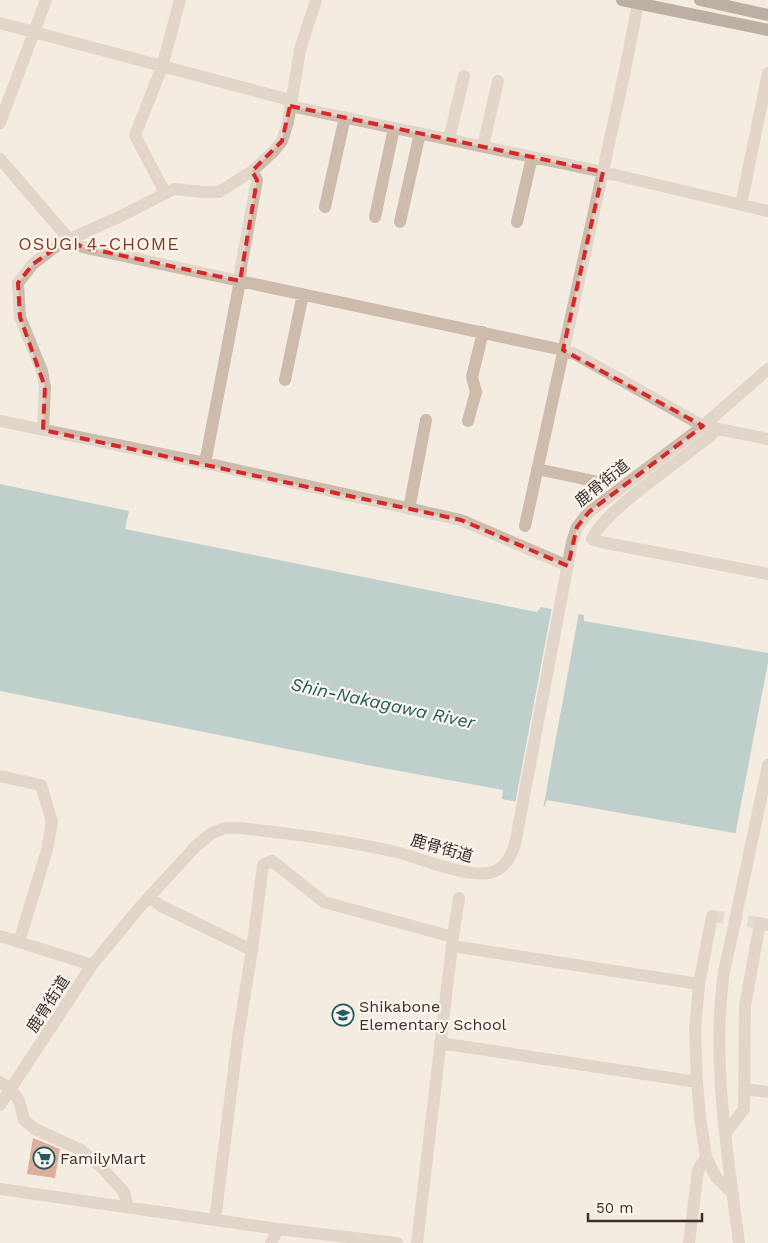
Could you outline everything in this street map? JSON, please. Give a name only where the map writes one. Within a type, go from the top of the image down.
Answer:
[{"type":"main road","points":[[622,0],[768,30]]},
{"type":"main road","points":[[701,0],[768,15]]},
{"type":"street","points":[[0,123],[46,0]]},
{"type":"street","points":[[165,193],[135,135],[162,67],[180,0]]},
{"type":"street","points":[[43,430],[45,387],[42,371],[20,317],[18,283],[33,264],[59,244],[121,216],[174,188],[219,192],[252,171],[274,151],[282,141],[288,122],[300,50],[316,0]]},
{"type":"street","points":[[524,526],[603,172],[638,4]]},
{"type":"street","points":[[0,23],[345,117],[603,172],[768,211]]},
{"type":"street","points":[[741,205],[768,73]]},
{"type":"street","points":[[449,139],[464,76]]},
{"type":"street","points":[[483,146],[498,81]]},
{"type":"street","points":[[326,207],[345,117]]},
{"type":"street","points":[[375,217],[394,128]]},
{"type":"street","points":[[400,222],[420,133]]},
{"type":"street","points":[[517,222],[532,157]]},
{"type":"street","points":[[0,159],[69,239],[82,247],[563,350],[575,354],[708,427],[768,439]]},
{"type":"street","points":[[204,463],[240,281],[240,267],[257,180],[252,171]]},
{"type":"street","points":[[285,380],[303,294]]},
{"type":"street","points":[[468,421],[476,392],[472,377],[483,332]]},
{"type":"street","name":"鹿骨街道","points":[[0,1106],[6,1086],[92,966],[149,897],[196,846],[212,833],[226,828],[241,828],[372,847],[415,856],[476,874],[491,873],[499,869],[511,855],[515,844],[572,542],[577,527],[589,512],[708,427],[768,369]]},
{"type":"street","points":[[409,509],[426,420]]},
{"type":"street","points":[[0,421],[204,463],[461,520],[568,566]]},
{"type":"street","points":[[708,427],[711,436],[652,480],[606,519],[596,530],[592,539],[768,574]]},
{"type":"street","points":[[537,469],[594,481]]},
{"type":"street","points":[[739,1243],[720,1069],[720,1025],[723,979],[768,765]]},
{"type":"street","points":[[0,776],[41,785],[52,822],[47,850],[19,942]]},
{"type":"street","points":[[215,1220],[238,1037],[263,865],[272,861],[324,902],[453,942],[699,984]]},
{"type":"street","points":[[149,897],[161,906],[252,950]]},
{"type":"street","points":[[417,1243],[459,898]]},
{"type":"street","points":[[712,916],[699,984],[695,1030],[697,1082],[706,1157],[716,1177],[733,1194]]},
{"type":"street","points":[[726,1134],[744,1109],[746,1006],[760,923],[768,925]]},
{"type":"street","points":[[0,936],[92,966]]},
{"type":"street","points":[[440,1043],[697,1082]]},
{"type":"street","points":[[6,1086],[19,1098],[24,1120],[35,1129],[81,1150],[101,1167],[124,1192],[128,1206]]},
{"type":"street","points":[[745,1089],[768,1092]]},
{"type":"street","points":[[689,1243],[698,1170],[706,1157]]},
{"type":"street","points":[[0,1189],[278,1229],[396,1243]]},
{"type":"street","points":[[271,1243],[278,1229]]},
{"type":"highlighted area","points":[[290,106],[603,172],[563,350],[703,426],[589,512],[577,527],[568,566],[461,520],[43,430],[45,387],[20,317],[18,283],[33,264],[69,239],[82,247],[240,281],[257,180],[252,171],[282,141]]},
{"type":"water","name":"Shin-Nakagawa River","points":[[0,484],[129,511],[125,529],[537,612],[541,607],[584,615],[584,621],[768,653],[768,839],[547,800],[544,807],[502,799],[503,790],[372,766],[0,691]]},
{"type":"pier","points":[[552,607],[579,612],[543,809],[515,804]]},
{"type":"pier","points":[[768,662],[768,842],[735,836]]},
{"type":"building","points":[[33,1138],[60,1149],[55,1178],[27,1174]]},
{"type":"tunnel","points":[[712,916],[760,923]]},
{"type":"place","name":"Shikabone Elementary School","points":[[343,1015]]},
{"type":"place","name":"FamilyMart","points":[[44,1158]]},
{"type":"district","name":"OSUGI 4-CHOME","points":[[99,243]]}]
